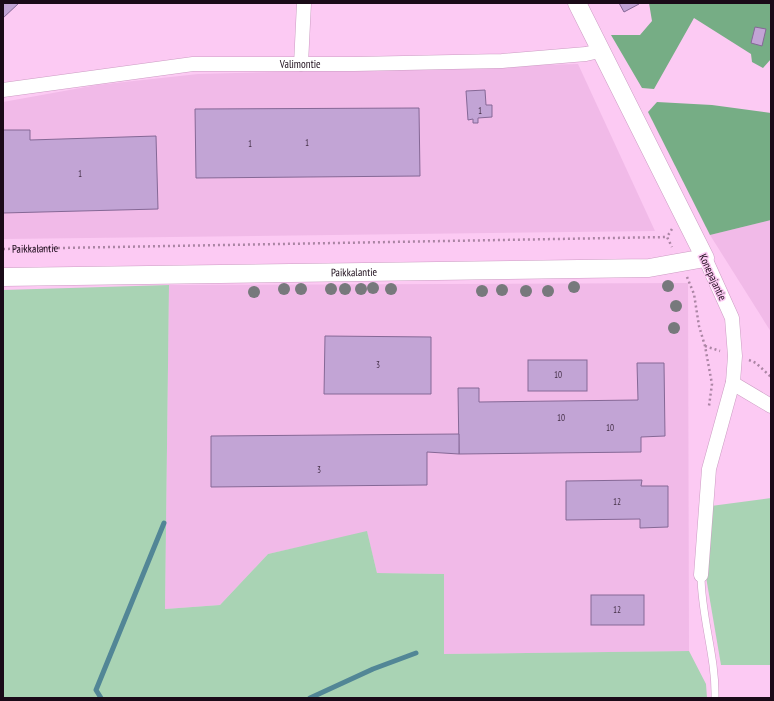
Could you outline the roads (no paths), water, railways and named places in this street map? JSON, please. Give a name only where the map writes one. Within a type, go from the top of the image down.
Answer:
[{"type":"street","points":[[301,64],[304,3]]},
{"type":"street","name":"Konepajantie","points":[[577,3],[705,258],[732,318],[735,356],[733,382],[709,469],[701,575]]},
{"type":"street","name":"Valimontie","points":[[3,90],[193,64],[502,61],[600,51]]},
{"type":"street","name":"Paikkalantie","points":[[3,277],[649,268],[705,258]]},
{"type":"street","points":[[733,382],[771,406]]},
{"type":"lane","points":[[701,575],[703,609],[715,672],[715,698]]},
{"type":"waterway","points":[[101,698],[96,690],[164,523]]},
{"type":"waterway","points":[[310,698],[373,669],[416,653]]}]
